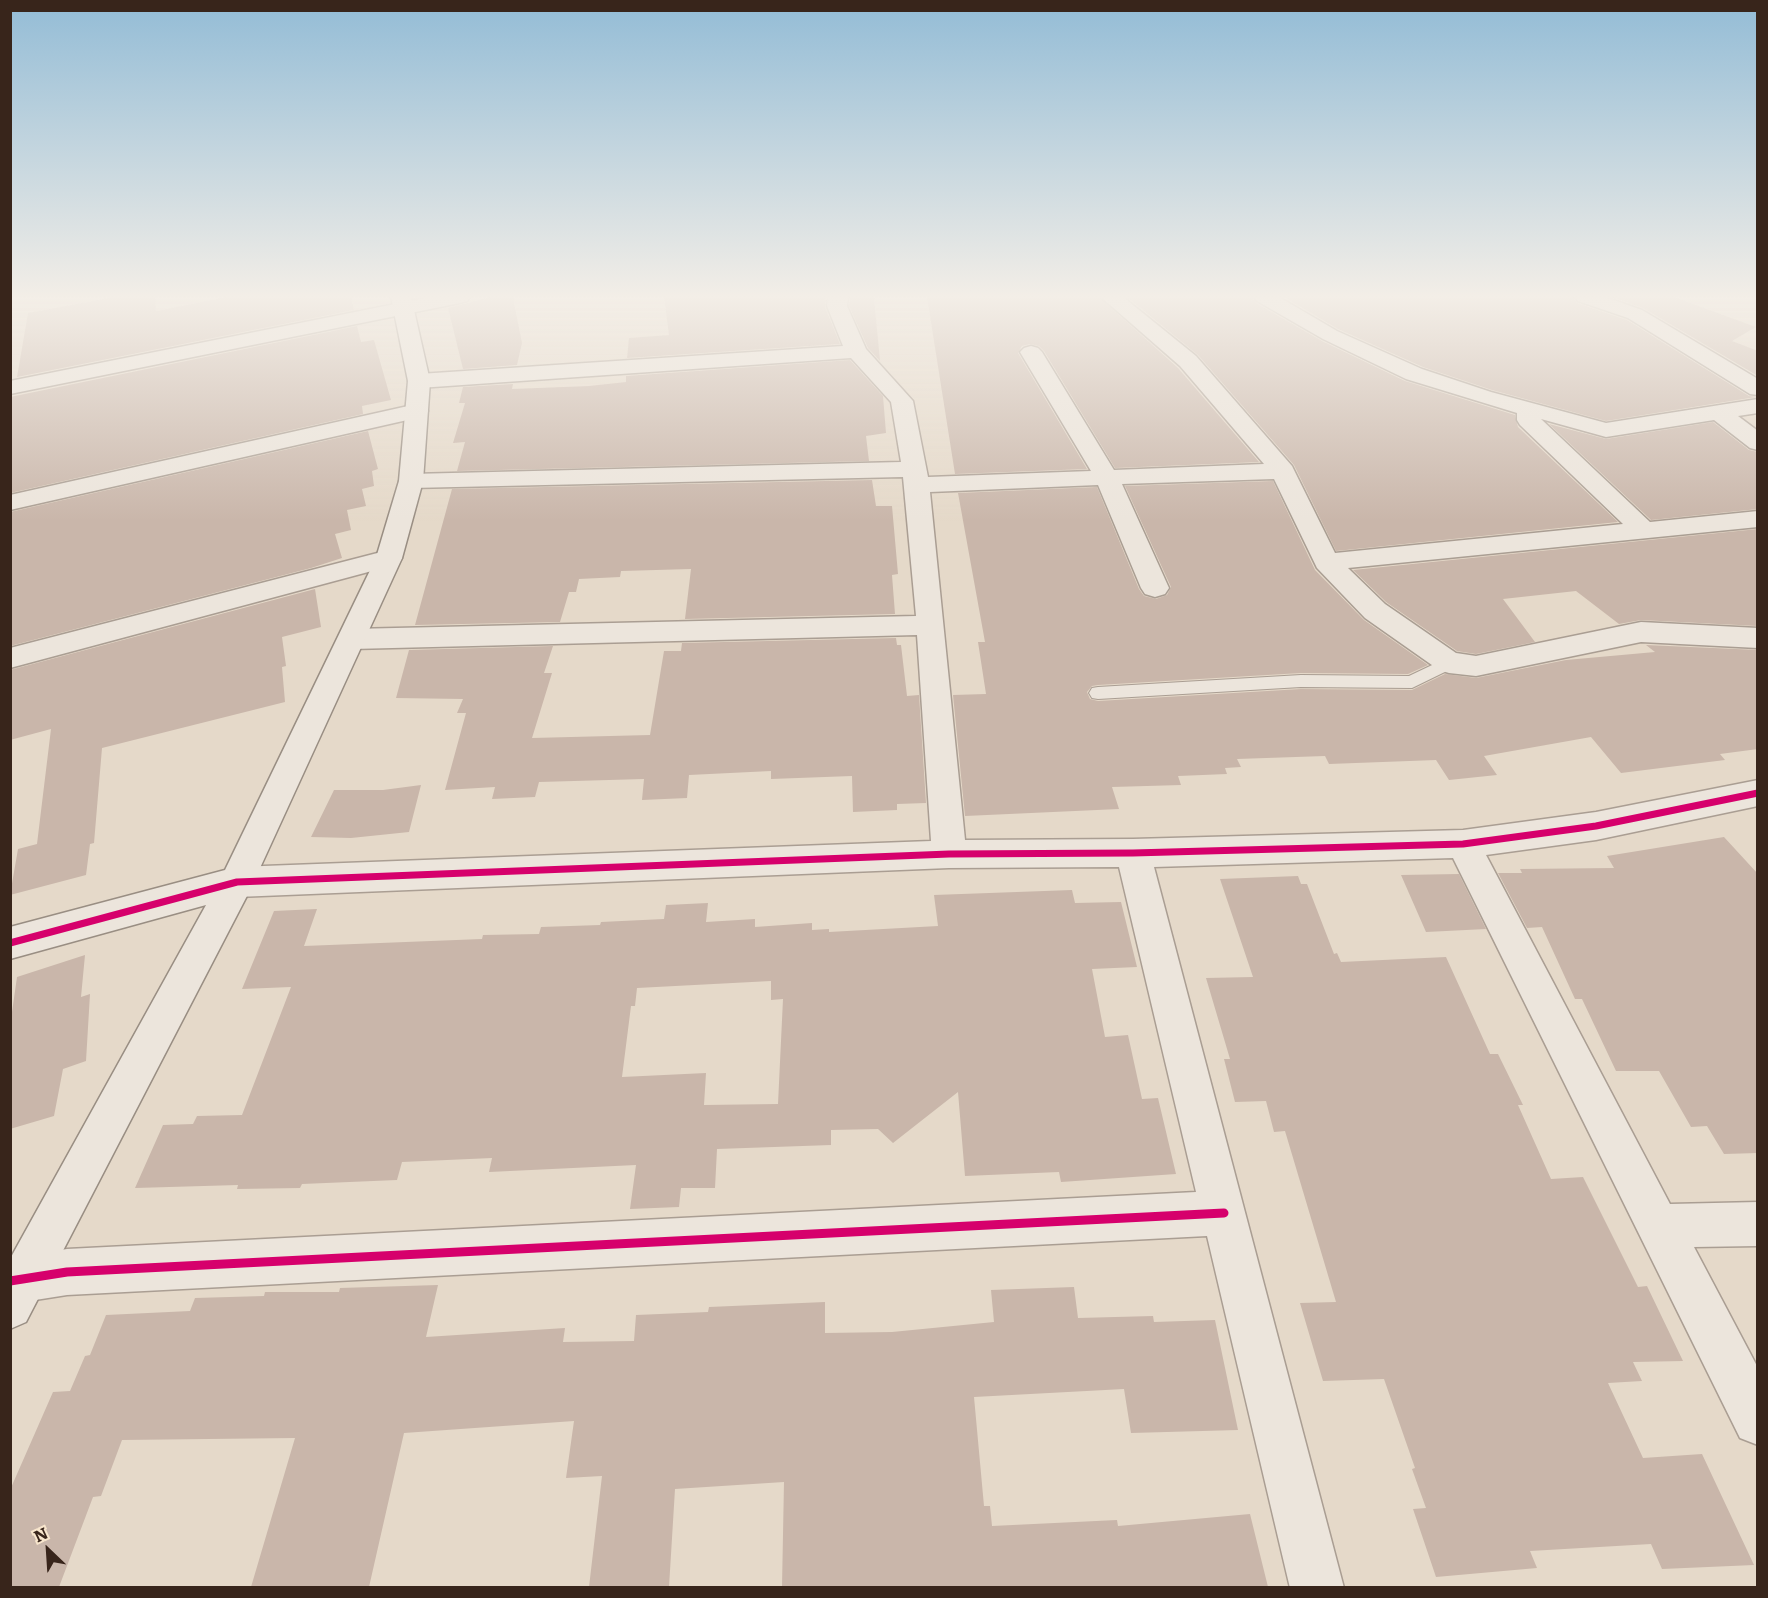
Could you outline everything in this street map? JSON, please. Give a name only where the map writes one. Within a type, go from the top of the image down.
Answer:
[{"type":"street","points":[[10,388],[86,372]]},
{"type":"street","points":[[16,1288],[237,882],[389,558],[411,481],[418,396],[414,372]]},
{"type":"street","points":[[10,503],[418,396],[656,372]]},
{"type":"street","points":[[875,372],[902,401],[916,477],[931,625],[949,854]]},
{"type":"street","points":[[1043,372],[1107,478],[1155,588]]},
{"type":"street","points":[[1197,372],[1283,471],[1326,562],[1375,611],[1449,663],[1476,666],[1641,632],[1758,638]]},
{"type":"street","points":[[1409,372],[1528,409],[1606,430],[1758,406]]},
{"type":"street","points":[[1729,372],[1758,389]]},
{"type":"street","points":[[1528,409],[1528,420],[1645,531]]},
{"type":"street","points":[[1718,412],[1758,442]]},
{"type":"street","points":[[411,481],[916,477],[1107,478],[1283,471]]},
{"type":"street","points":[[1326,562],[1758,519]]},
{"type":"street","points":[[10,658],[389,558]]},
{"type":"street","points":[[352,639],[931,625]]},
{"type":"street","points":[[10,943],[237,882],[949,854],[1133,853],[1463,844],[1596,826],[1758,793]]},
{"type":"street","points":[[1463,844],[1758,1420]]},
{"type":"street","points":[[1133,853],[1317,1587]]},
{"type":"street","points":[[16,1288],[67,1272],[1224,1213]]},
{"type":"street","points":[[1658,1226],[1758,1224]]},
{"type":"lane","points":[[1098,693],[1301,681],[1412,682],[1449,663]]},
{"type":"building","points":[[18,372],[44,372],[17,377]]},
{"type":"building","points":[[134,372],[383,372],[391,400],[362,406],[363,414],[10,493],[10,397]]},
{"type":"building","points":[[688,372],[861,372],[883,396],[886,433],[866,436],[869,461],[457,471],[465,442],[453,443],[465,403],[459,403],[463,387],[513,384],[512,389],[589,386],[626,382],[626,376]]},
{"type":"building","points":[[939,372],[1029,372],[1087,469],[955,474]]},
{"type":"building","points":[[1056,372],[1181,372],[1259,462],[1115,468]]},
{"type":"building","points":[[1212,372],[1385,372],[1405,381],[1515,415],[1518,427],[1618,522],[1336,551],[1294,465]]},
{"type":"building","points":[[1437,372],[1710,372],[1749,396],[1756,397],[1606,421],[1492,390]]},
{"type":"building","points":[[1713,422],[1749,450],[1758,452],[1758,509],[1651,520],[1549,424],[1606,439]]},
{"type":"building","points":[[368,431],[378,469],[372,471],[374,486],[362,489],[366,506],[347,510],[351,530],[335,534],[342,558],[10,646],[10,512]]},
{"type":"building","points":[[872,480],[876,506],[892,506],[898,574],[892,575],[895,614],[685,619],[691,569],[621,571],[620,577],[579,579],[576,592],[569,592],[560,622],[415,625],[452,489]]},
{"type":"building","points":[[1273,481],[1315,570],[1364,620],[1428,665],[1408,674],[1301,673],[1098,685],[1092,686],[1087,692],[1090,699],[1098,701],[1301,689],[1412,690],[1445,674],[1476,678],[1566,660],[1655,652],[1646,645],[1758,650],[1758,749],[1720,754],[1725,760],[1621,773],[1591,737],[1484,756],[1497,775],[1449,780],[1436,760],[1329,764],[1325,756],[1237,759],[1241,767],[1225,768],[1227,774],[1178,776],[1181,785],[1112,787],[1119,809],[965,816],[953,695],[986,694],[978,642],[985,642],[958,493],[1097,487],[1139,589],[1144,596],[1156,599],[1167,595],[1171,587],[1125,486]]},
{"type":"building","points":[[1758,529],[1758,626],[1641,620],[1619,624],[1576,591],[1503,599],[1535,642],[1476,654],[1457,651],[1386,602],[1353,570]]},
{"type":"building","points":[[315,589],[321,627],[282,637],[286,666],[282,667],[285,702],[102,748],[94,843],[90,844],[86,875],[10,895],[18,849],[37,844],[51,729],[10,740],[10,670]]},
{"type":"building","points":[[896,638],[897,645],[901,645],[907,696],[919,695],[926,803],[897,804],[897,810],[853,812],[852,776],[771,779],[771,771],[689,775],[687,798],[642,800],[644,779],[539,782],[535,797],[492,799],[495,787],[445,790],[466,713],[457,713],[463,699],[396,698],[409,650],[553,646],[544,673],[552,673],[532,738],[650,735],[664,651],[681,651],[682,643]]},
{"type":"building","points":[[421,785],[409,832],[351,838],[311,837],[334,790],[383,790]]},
{"type":"building","points":[[1724,837],[1758,874],[1758,1153],[1724,1154],[1707,1126],[1691,1127],[1659,1071],[1616,1071],[1582,999],[1575,999],[1542,927],[1527,928],[1498,873],[1522,873],[1520,869],[1614,868],[1607,856]]},
{"type":"building","points":[[1459,874],[1486,929],[1426,932],[1401,875]]},
{"type":"building","points":[[1298,876],[1301,884],[1307,884],[1334,954],[1337,953],[1341,962],[1446,957],[1490,1054],[1498,1054],[1523,1105],[1518,1105],[1551,1179],[1583,1177],[1638,1287],[1647,1286],[1683,1361],[1633,1362],[1642,1381],[1608,1383],[1643,1458],[1702,1454],[1754,1565],[1662,1569],[1651,1544],[1530,1551],[1537,1568],[1436,1577],[1413,1509],[1426,1508],[1412,1469],[1415,1468],[1384,1379],[1323,1381],[1300,1303],[1336,1302],[1285,1131],[1274,1132],[1266,1101],[1235,1102],[1224,1059],[1230,1059],[1206,978],[1253,977],[1220,879]]},
{"type":"building","points":[[1072,890],[1075,903],[1121,902],[1137,967],[1092,969],[1105,1037],[1128,1035],[1142,1099],[1158,1098],[1176,1174],[1061,1182],[1059,1172],[965,1176],[958,1092],[893,1143],[878,1129],[831,1130],[831,1145],[717,1149],[715,1188],[681,1188],[679,1207],[630,1209],[636,1165],[489,1172],[492,1158],[402,1162],[397,1180],[302,1184],[300,1188],[237,1189],[238,1185],[135,1188],[163,1125],[193,1124],[197,1116],[242,1115],[291,987],[242,989],[274,911],[317,909],[304,946],[482,939],[483,935],[539,934],[541,927],[600,925],[601,922],[664,919],[666,905],[708,903],[706,922],[755,919],[755,927],[812,923],[812,930],[829,929],[829,932],[938,926],[934,895]],"holes":[[[771,981],[771,1000],[783,999],[778,1104],[704,1105],[706,1073],[622,1077],[631,1006],[635,1006],[637,988]]]},
{"type":"building","points":[[85,955],[81,997],[90,994],[86,1061],[63,1069],[54,1116],[10,1129],[10,1026],[17,977]]},
{"type":"building","points":[[438,1285],[426,1337],[565,1328],[563,1342],[634,1341],[636,1315],[708,1312],[709,1307],[825,1302],[825,1333],[892,1332],[994,1322],[991,1290],[1074,1287],[1078,1318],[1153,1316],[1154,1322],[1215,1320],[1238,1430],[1131,1433],[1124,1389],[974,1397],[984,1506],[990,1506],[992,1526],[1117,1520],[1118,1526],[1250,1514],[1268,1587],[782,1587],[784,1482],[675,1489],[669,1587],[589,1587],[602,1476],[566,1478],[574,1421],[404,1433],[369,1587],[251,1587],[295,1438],[122,1440],[101,1496],[93,1497],[59,1587],[10,1587],[10,1490],[53,1392],[70,1391],[85,1356],[90,1355],[106,1315],[190,1311],[195,1298],[264,1296],[265,1292],[339,1292],[340,1288]]},
{"type":"cycle path","points":[[10,943],[237,882],[949,854],[1133,853],[1463,844],[1596,826],[1758,793]]},
{"type":"cycle path","points":[[10,1281],[67,1272],[1224,1213]]}]
